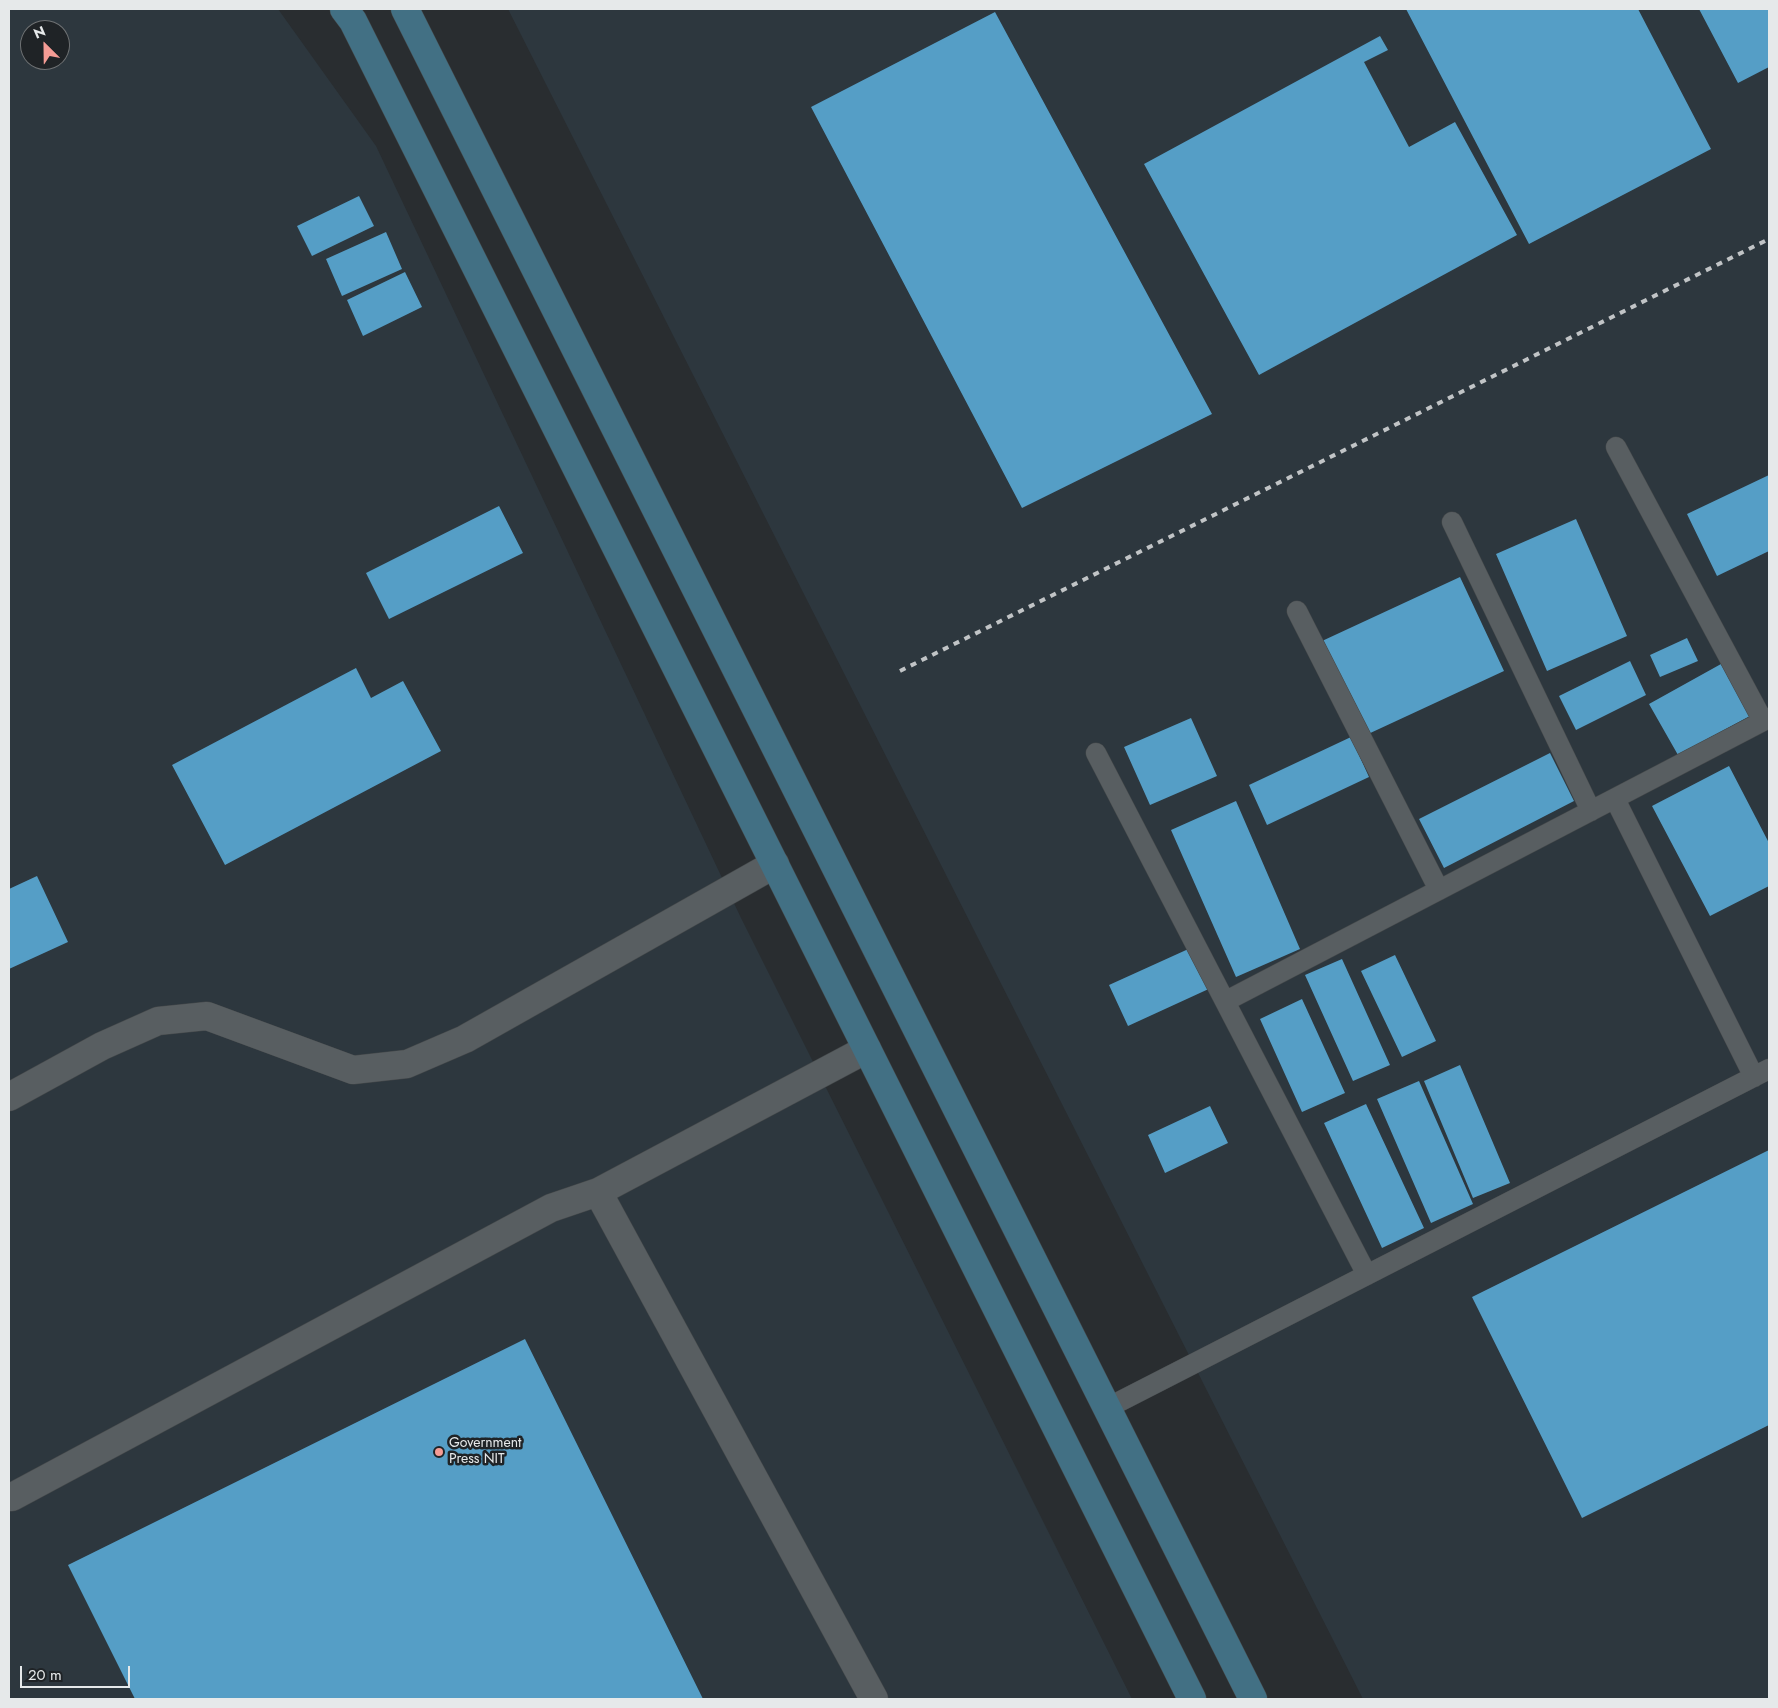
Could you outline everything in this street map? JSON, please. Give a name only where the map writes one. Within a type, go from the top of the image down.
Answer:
[{"type":"street","points":[[344,9],[353,21],[1192,1699]]},
{"type":"street","points":[[405,9],[1253,1699]]},
{"type":"street","points":[[9,1097],[102,1046],[158,1021],[207,1016],[354,1070],[407,1064],[464,1039],[774,864]]},
{"type":"street","points":[[12,1497],[551,1208],[598,1192],[867,1049]]},
{"type":"street","points":[[598,1192],[874,1699]]},
{"type":"lane","points":[[1226,1001],[1766,720],[1616,447]]},
{"type":"lane","points":[[1452,522],[1591,811]]},
{"type":"lane","points":[[1297,611],[1439,890]]},
{"type":"lane","points":[[1096,752],[1367,1275]]},
{"type":"lane","points":[[1107,1408],[1762,1073],[1615,799]]},
{"type":"shaded area","points":[[9,9],[278,9],[376,146],[741,918],[1132,1699],[9,1699]]},
{"type":"shaded area","points":[[508,9],[1769,9],[1769,1699],[1363,1699]]},
{"type":"building","points":[[1406,9],[1638,9],[1711,149],[1529,244]]},
{"type":"building","points":[[1699,9],[1769,9],[1769,67],[1738,83]]},
{"type":"building","points":[[995,12],[1212,414],[1022,508],[811,107]]},
{"type":"building","points":[[1380,36],[1388,50],[1364,62],[1409,147],[1455,122],[1517,235],[1259,375],[1144,164]]},
{"type":"building","points":[[359,196],[374,226],[312,256],[297,226]]},
{"type":"building","points":[[386,232],[402,269],[342,296],[326,259]]},
{"type":"building","points":[[405,272],[422,307],[363,336],[347,300]]},
{"type":"building","points":[[1769,475],[1769,551],[1717,576],[1687,514]]},
{"type":"building","points":[[499,506],[523,553],[389,619],[366,573]]},
{"type":"building","points":[[1576,519],[1627,636],[1547,671],[1496,554]]},
{"type":"building","points":[[1460,577],[1504,671],[1366,735],[1322,641]]},
{"type":"building","points":[[1687,638],[1698,661],[1660,677],[1650,655]]},
{"type":"building","points":[[1630,661],[1646,695],[1576,730],[1559,696]]},
{"type":"building","points":[[1721,664],[1750,716],[1678,755],[1649,704]]},
{"type":"building","points":[[356,668],[371,698],[403,681],[441,751],[225,865],[172,765]]},
{"type":"building","points":[[1191,718],[1217,776],[1150,805],[1124,747]]},
{"type":"building","points":[[1351,737],[1369,777],[1267,825],[1249,785]]},
{"type":"building","points":[[1550,753],[1574,801],[1444,868],[1419,819]]},
{"type":"building","points":[[1729,766],[1769,843],[1769,886],[1710,916],[1652,806]]},
{"type":"building","points":[[1236,801],[1300,949],[1236,977],[1171,830]]},
{"type":"building","points":[[37,876],[68,942],[9,969],[9,889]]},
{"type":"building","points":[[1195,946],[1213,987],[1128,1026],[1109,985]]},
{"type":"building","points":[[1395,955],[1436,1041],[1402,1057],[1361,971]]},
{"type":"building","points":[[1342,959],[1390,1065],[1353,1081],[1305,975]]},
{"type":"building","points":[[1302,999],[1345,1093],[1302,1112],[1260,1019]]},
{"type":"building","points":[[1460,1065],[1510,1183],[1473,1198],[1424,1081]]},
{"type":"building","points":[[1419,1081],[1473,1204],[1431,1223],[1377,1099]]},
{"type":"building","points":[[1366,1104],[1424,1228],[1382,1248],[1324,1123]]},
{"type":"building","points":[[1210,1106],[1228,1143],[1165,1173],[1148,1135]]},
{"type":"building","points":[[1769,1150],[1769,1425],[1582,1518],[1472,1297]]},
{"type":"building","name":"Government Press NIT","points":[[525,1339],[703,1699],[135,1699],[68,1565]]},
{"type":"railway","points":[[900,671],[1769,239]]},
{"type":"place","name":"Government Press NIT","points":[[439,1452]]}]
